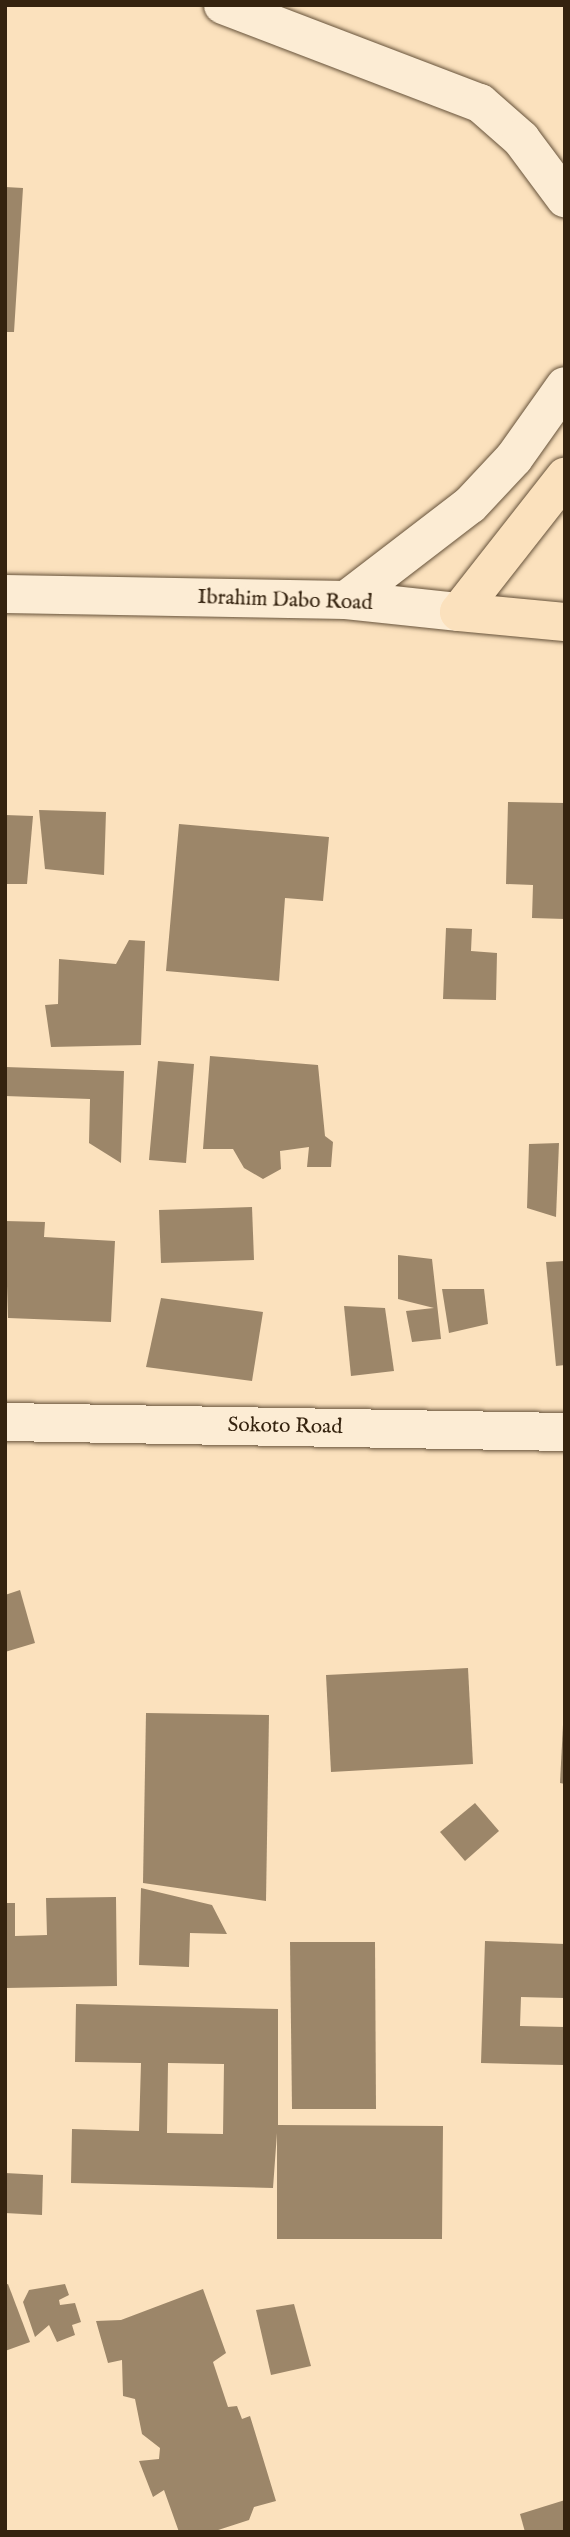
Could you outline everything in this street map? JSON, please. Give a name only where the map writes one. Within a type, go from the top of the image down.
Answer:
[{"type":"main road","points":[[459,612],[565,477]]},
{"type":"main road","name":"Ibrahim Dabo Road","points":[[459,612],[565,622]]},
{"type":"street","points":[[223,5],[480,103],[522,139],[565,198]]},
{"type":"street","points":[[346,600],[470,505],[514,458],[565,386]]},
{"type":"street","name":"Ibrahim Dabo Road","points":[[5,594],[346,600],[459,612]]},
{"type":"street","name":"Sokoto Road","points":[[5,1422],[565,1432]]},
{"type":"building","points":[[5,187],[23,188],[14,332],[5,332]]},
{"type":"building","points":[[508,802],[565,803],[565,919],[532,918],[533,885],[506,884]]},
{"type":"building","points":[[39,810],[106,812],[104,875],[45,869]]},
{"type":"building","points":[[5,815],[33,816],[27,884],[5,884]]},
{"type":"building","points":[[179,824],[329,837],[323,901],[285,898],[279,981],[166,971]]},
{"type":"building","points":[[446,928],[472,929],[471,951],[497,953],[496,1000],[443,999]]},
{"type":"building","points":[[129,940],[145,941],[141,1045],[51,1047],[45,1005],[58,1004],[59,959],[116,964]]},
{"type":"building","points":[[210,1056],[318,1065],[325,1136],[333,1142],[331,1167],[307,1167],[309,1147],[280,1151],[281,1169],[263,1179],[244,1168],[233,1149],[203,1149]]},
{"type":"building","points":[[158,1061],[194,1064],[186,1163],[149,1160]]},
{"type":"building","points":[[5,1067],[124,1071],[121,1163],[89,1143],[90,1099],[5,1096]]},
{"type":"building","points":[[559,1143],[556,1217],[527,1208],[529,1144]]},
{"type":"building","points":[[252,1207],[254,1260],[161,1263],[159,1210]]},
{"type":"building","points":[[5,1221],[45,1222],[44,1237],[115,1241],[111,1322],[8,1318]]},
{"type":"building","points":[[398,1255],[432,1259],[441,1339],[412,1342],[406,1311],[434,1308],[398,1299]]},
{"type":"building","points":[[565,1261],[565,1365],[556,1366],[546,1262]]},
{"type":"building","points":[[442,1289],[484,1289],[488,1324],[449,1333]]},
{"type":"building","points":[[161,1298],[263,1312],[252,1381],[146,1367]]},
{"type":"building","points":[[344,1306],[385,1308],[394,1371],[351,1376]]},
{"type":"building","points":[[20,1590],[35,1643],[5,1652],[5,1595]]},
{"type":"building","points":[[468,1668],[473,1764],[331,1772],[326,1675]]},
{"type":"building","points":[[146,1713],[269,1715],[266,1901],[143,1883]]},
{"type":"building","points":[[565,1725],[565,1784],[560,1783]]},
{"type":"building","points":[[475,1803],[499,1831],[465,1861],[440,1832]]},
{"type":"building","points":[[141,1888],[212,1905],[227,1934],[190,1933],[189,1967],[139,1965]]},
{"type":"building","points":[[116,1897],[117,1986],[5,1988],[5,1903],[15,1903],[15,1936],[47,1935],[46,1898]]},
{"type":"building","points":[[485,1941],[565,1944],[565,1998],[521,1997],[520,2026],[565,2027],[565,2065],[481,2063]]},
{"type":"building","points":[[290,1942],[375,1942],[376,2109],[292,2109]]},
{"type":"building","points":[[76,2004],[278,2009],[278,2125],[443,2126],[442,2239],[277,2239],[277,2133],[273,2188],[71,2183],[72,2129],[139,2131],[141,2063],[75,2062]],"holes":[[[168,2063],[224,2064],[223,2134],[167,2133]]]},
{"type":"building","points":[[5,2173],[43,2175],[42,2215],[5,2213]]},
{"type":"building","points":[[8,2284],[30,2342],[5,2351],[5,2285]]},
{"type":"building","points":[[65,2284],[69,2295],[59,2300],[60,2305],[75,2303],[81,2322],[72,2325],[75,2335],[57,2342],[49,2325],[35,2337],[23,2302],[29,2290]]},
{"type":"building","points":[[203,2289],[226,2353],[213,2362],[228,2407],[237,2406],[242,2419],[250,2416],[276,2501],[254,2507],[249,2520],[212,2532],[179,2532],[164,2490],[153,2497],[139,2461],[159,2459],[160,2448],[142,2434],[135,2399],[123,2396],[122,2360],[108,2363],[96,2321],[121,2320]]},
{"type":"building","points":[[294,2304],[311,2366],[271,2375],[256,2310]]},
{"type":"building","points":[[565,2500],[565,2532],[525,2532],[520,2514]]}]
